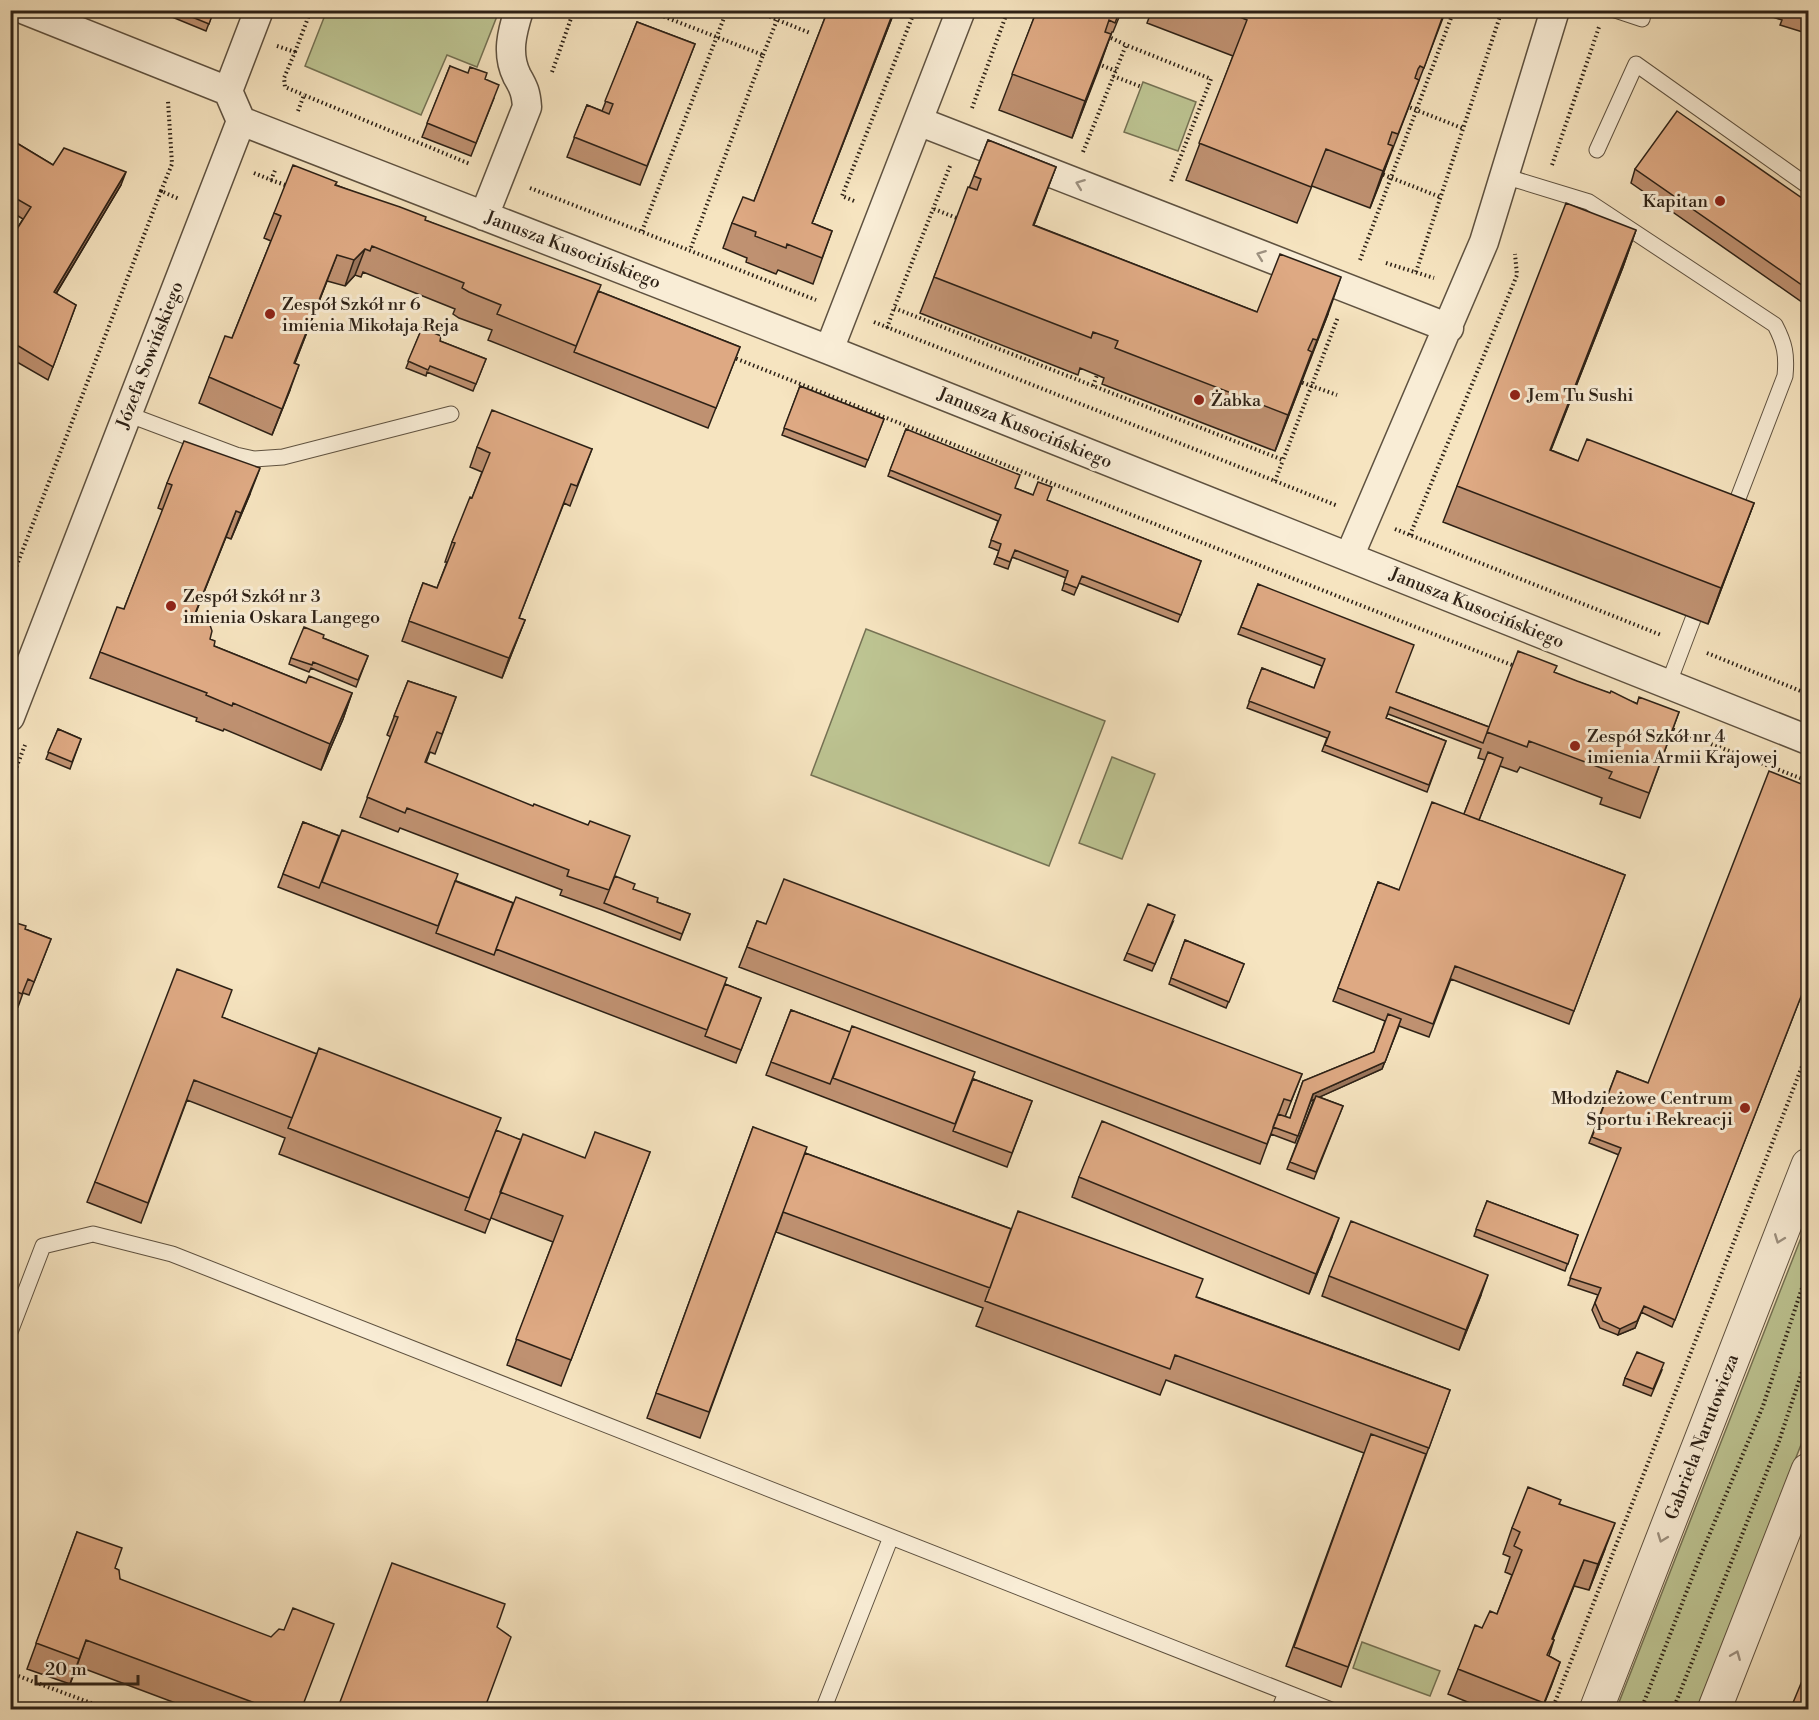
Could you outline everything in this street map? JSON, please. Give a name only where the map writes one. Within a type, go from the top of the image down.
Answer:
[{"type":"street","points":[[25,10],[228,91]]},
{"type":"street","points":[[241,121],[228,91],[258,10]]},
{"type":"street","points":[[484,216],[527,107],[526,89],[517,75],[511,58],[511,35],[519,10]]},
{"type":"street","points":[[830,350],[961,10]]},
{"type":"street","points":[[1349,557],[1465,288],[1504,176],[1555,10]]},
{"type":"street","name":"Janusza Kusocińskiego","points":[[241,121],[830,350],[1809,740]]},
{"type":"street","name":"Józefa Sowińskiego","points":[[13,706],[241,121]]},
{"type":"street","points":[[918,121],[1449,328]]},
{"type":"street","name":"Gabriela Narutowicza","points":[[1596,1710],[1809,1165]]},
{"type":"street","points":[[1714,1710],[1809,1470]]},
{"type":"lane","points":[[1615,10],[1643,15]]},
{"type":"lane","points":[[1597,150],[1636,64],[1809,186]]},
{"type":"lane","points":[[1504,176],[1589,202],[1775,325],[1785,343],[1787,355],[1785,376],[1725,534]]},
{"type":"lane","points":[[127,414],[236,456],[254,459],[284,457],[451,414]]},
{"type":"lane","points":[[1668,685],[1693,619]]},
{"type":"lane","points":[[10,1332],[43,1246],[93,1234],[172,1254],[1331,1710]]},
{"type":"lane","points":[[822,1710],[891,1537]]},
{"type":"lane","points":[[1280,1710],[1286,1693]]},
{"type":"path","points":[[295,52],[312,10]]},
{"type":"path","points":[[647,10],[763,55]]},
{"type":"path","points":[[642,231],[727,10]]},
{"type":"path","points":[[753,10],[810,33]]},
{"type":"path","points":[[690,250],[781,10]]},
{"type":"path","points":[[883,212],[842,196],[915,10]]},
{"type":"path","points":[[887,328],[962,138],[1008,10]]},
{"type":"path","points":[[1416,272],[1502,10]]},
{"type":"path","points":[[1275,481],[1311,386],[1362,294],[1391,178],[1454,11]]},
{"type":"path","points":[[1544,188],[1601,22]]},
{"type":"path","points":[[1103,35],[1211,79],[1158,215]]},
{"type":"path","points":[[1078,162],[1125,45]]},
{"type":"path","points":[[1094,63],[1142,87]]},
{"type":"path","points":[[272,180],[304,95],[500,176],[1809,694]]},
{"type":"path","points":[[10,583],[172,164],[168,99]]},
{"type":"path","points":[[1405,106],[1462,128]]},
{"type":"path","points":[[247,181],[251,172],[294,188]]},
{"type":"path","points":[[1378,173],[1440,197]]},
{"type":"path","points":[[161,191],[206,210]]},
{"type":"path","points":[[934,209],[965,222]]},
{"type":"path","points":[[1410,535],[1517,275],[1515,246]]},
{"type":"path","points":[[1386,263],[1465,288]]},
{"type":"path","points":[[894,308],[1283,460]]},
{"type":"path","points":[[721,352],[1520,668]]},
{"type":"path","points":[[1094,386],[1097,375]]},
{"type":"path","points":[[1298,381],[1337,395]]},
{"type":"path","points":[[1662,725],[1809,781]]},
{"type":"path","points":[[10,784],[26,744]]},
{"type":"path","points":[[1552,1710],[1809,1051]]},
{"type":"path","points":[[1641,1710],[1700,1557],[1763,1406],[1809,1270]]},
{"type":"path","points":[[1673,1710],[1779,1441],[1809,1354]]},
{"type":"path","points":[[10,1673],[110,1710]]},
{"type":"green space","points":[[327,10],[499,11],[477,67],[447,55],[421,115],[305,66]]},
{"type":"green space","points":[[1143,82],[1196,102],[1178,151],[1124,132]]},
{"type":"green space","points":[[866,629],[1105,721],[1049,866],[811,775]]},
{"type":"green space","points":[[1112,757],[1155,774],[1122,859],[1079,843]]},
{"type":"green space","points":[[1808,1220],[1808,1427],[1697,1709],[1616,1710]]},
{"type":"green space","points":[[1362,1642],[1440,1671],[1430,1696],[1353,1668]]},
{"type":"building","points":[[175,10],[214,10],[209,24]]},
{"type":"building","points":[[828,10],[894,10],[812,223],[832,231],[822,258],[787,244],[786,248],[755,236],[756,232],[732,223],[743,197],[754,201]]},
{"type":"building","points":[[1037,10],[1120,10],[1115,23],[1109,20],[1105,32],[1111,34],[1085,101],[1012,74]]},
{"type":"building","points":[[1223,10],[1445,10],[1424,68],[1420,66],[1418,69],[1415,78],[1419,80],[1398,134],[1392,132],[1388,144],[1393,146],[1383,171],[1326,149],[1311,187],[1199,143],[1247,20]]},
{"type":"building","points":[[637,22],[695,44],[647,166],[574,137],[587,105],[609,114],[613,104],[605,101]]},
{"type":"building","points":[[450,66],[468,73],[470,67],[487,73],[485,79],[499,85],[476,143],[427,123]]},
{"type":"building","name":"Kapitan","points":[[1677,111],[1809,203],[1809,290],[1635,169]]},
{"type":"building","points":[[10,139],[53,165],[64,148],[126,172],[54,292],[76,305],[53,367],[10,341],[10,240],[31,207],[10,195]]},
{"type":"building","points":[[988,140],[1056,167],[1033,225],[1257,312],[1280,254],[1341,277],[1317,340],[1313,339],[1308,350],[1312,352],[1288,415],[1115,348],[1118,341],[1093,332],[1091,338],[934,277],[968,187],[977,190],[981,179],[974,176]]},
{"type":"building","points":[[293,165],[337,182],[335,185],[400,207],[426,217],[425,220],[601,285],[576,346],[497,314],[501,305],[462,288],[464,283],[372,246],[370,251],[365,249],[354,260],[337,255],[294,363],[299,365],[282,409],[209,377],[225,336],[232,338],[281,216],[274,213]]},
{"type":"building","points":[[1566,203],[1636,230],[1550,450],[1578,461],[1587,439],[1754,503],[1721,588],[1457,486]]},
{"type":"building","points":[[598,291],[740,347],[716,408],[574,352]]},
{"type":"building","points":[[422,328],[441,336],[440,341],[486,359],[476,384],[430,366],[428,370],[408,361]]},
{"type":"building","points":[[800,386],[884,419],[868,460],[784,428]]},
{"type":"building","points":[[492,410],[592,449],[577,486],[571,484],[519,618],[525,620],[509,658],[409,621],[423,583],[437,588],[455,543],[452,542],[490,453],[477,447]]},
{"type":"building","points":[[906,429],[1020,475],[1015,488],[1033,495],[1038,482],[1052,487],[1047,500],[1201,561],[1181,615],[1082,576],[1077,588],[1064,583],[1068,571],[1015,550],[1010,562],[997,557],[1001,544],[991,540],[1001,515],[890,470]]},
{"type":"building","points":[[184,441],[260,468],[241,513],[236,511],[194,616],[209,622],[212,631],[210,639],[215,641],[214,646],[306,683],[309,676],[352,693],[330,744],[233,703],[232,706],[206,695],[207,693],[100,652],[117,607],[124,609],[172,485],[167,483]]},
{"type":"building","points":[[1258,584],[1414,645],[1396,692],[1489,727],[1483,743],[1390,707],[1386,718],[1446,741],[1429,785],[1325,745],[1330,732],[1249,701],[1262,668],[1314,688],[1325,659],[1241,627]]},
{"type":"building","points":[[304,627],[324,635],[323,638],[368,656],[358,680],[313,662],[312,665],[291,658]]},
{"type":"building","name":"Zespół Szkół nr 4 imienia Armii Krajowej","points":[[1518,651],[1557,666],[1554,672],[1610,693],[1611,691],[1637,704],[1639,697],[1679,712],[1649,793],[1609,778],[1612,772],[1529,741],[1527,747],[1487,732]]},
{"type":"building","points":[[408,681],[456,697],[442,734],[437,732],[425,762],[533,806],[534,804],[588,825],[590,821],[630,836],[609,890],[567,876],[569,870],[407,808],[405,813],[367,797],[398,717],[394,716]]},
{"type":"building","points":[[58,729],[81,739],[72,762],[48,752]]},
{"type":"building","points":[[1488,752],[1503,758],[1479,820],[1464,814]]},
{"type":"building","points":[[1769,771],[1809,787],[1809,976],[1675,1320],[1644,1306],[1637,1321],[1620,1329],[1603,1321],[1595,1303],[1601,1288],[1570,1278],[1621,1148],[1592,1137],[1617,1071],[1648,1083]]},
{"type":"building","points":[[1432,802],[1625,875],[1574,1011],[1455,966],[1433,1024],[1338,988],[1378,882],[1399,890]]},
{"type":"building","points":[[303,822],[339,836],[319,888],[283,874]]},
{"type":"building","points":[[342,830],[458,874],[438,926],[322,882]]},
{"type":"building","points":[[615,876],[635,884],[633,889],[658,898],[657,902],[690,914],[682,934],[604,903]]},
{"type":"building","points":[[784,879],[1302,1074],[1291,1101],[1284,1099],[1267,1144],[747,947],[757,921],[766,924]]},
{"type":"building","points":[[455,881],[513,903],[494,955],[436,933]]},
{"type":"building","points":[[516,897],[727,978],[707,1030],[496,949]]},
{"type":"building","points":[[1148,904],[1175,915],[1155,964],[1127,953]]},
{"type":"building","points":[[10,921],[26,926],[25,929],[51,939],[34,982],[28,979],[22,994],[13,990],[10,997]]},
{"type":"building","points":[[1185,940],[1244,964],[1229,1002],[1171,978]]},
{"type":"building","points":[[177,969],[232,990],[222,1017],[317,1054],[292,1118],[194,1080],[148,1203],[95,1182]]},
{"type":"building","points":[[725,984],[761,998],[741,1050],[705,1036]]},
{"type":"building","points":[[791,1010],[850,1032],[830,1084],[771,1062]]},
{"type":"building","points":[[1388,1014],[1401,1019],[1385,1062],[1313,1094],[1298,1136],[1273,1127],[1278,1114],[1290,1118],[1303,1081],[1374,1052]]},
{"type":"building","points":[[852,1026],[975,1072],[955,1124],[833,1078]]},
{"type":"building","points":[[319,1048],[501,1118],[469,1198],[288,1128]]},
{"type":"building","points":[[973,1079],[1032,1101],[1012,1153],[953,1131]]},
{"type":"building","points":[[1316,1096],[1343,1106],[1316,1172],[1290,1162]]},
{"type":"building","points":[[1102,1121],[1339,1218],[1316,1274],[1079,1177]]},
{"type":"building","points":[[753,1127],[807,1147],[709,1412],[656,1393]]},
{"type":"building","points":[[496,1130],[521,1140],[490,1220],[465,1210]]},
{"type":"building","points":[[595,1132],[650,1152],[571,1360],[516,1339],[563,1216],[500,1192],[523,1134],[585,1158]]},
{"type":"building","points":[[805,1153],[1011,1229],[990,1288],[783,1212]]},
{"type":"building","points":[[1487,1201],[1578,1235],[1568,1264],[1476,1229]]},
{"type":"building","points":[[1018,1211],[1203,1279],[1196,1297],[1450,1390],[1429,1448],[1175,1355],[1170,1369],[985,1301]]},
{"type":"building","points":[[1351,1221],[1488,1275],[1466,1330],[1329,1276]]},
{"type":"building","points":[[1637,1352],[1664,1363],[1653,1389],[1625,1378]]},
{"type":"building","points":[[1371,1434],[1426,1454],[1348,1667],[1294,1647]]},
{"type":"building","points":[[1528,1487],[1561,1500],[1559,1504],[1615,1523],[1598,1564],[1584,1560],[1552,1639],[1554,1640],[1547,1655],[1560,1662],[1544,1703],[1458,1669],[1475,1625],[1482,1628],[1490,1611],[1497,1614],[1522,1550],[1514,1546],[1520,1532],[1512,1528]]},
{"type":"building","points":[[77,1532],[122,1548],[115,1568],[119,1570],[120,1579],[271,1637],[279,1629],[284,1630],[293,1608],[334,1624],[301,1710],[253,1710],[255,1703],[86,1640],[79,1659],[36,1643]]},
{"type":"building","points":[[392,1563],[505,1604],[497,1627],[511,1637],[484,1710],[337,1710]]},
{"type":"building","points":[[1809,1664],[1809,1710],[1790,1710]]},
{"type":"tram line","points":[[10,1700],[36,1710]]},
{"type":"place","name":"Kapitan","points":[[1720,201]]},
{"type":"place","name":"Zespół Szkół nr 6 imienia Mikołaja Reja","points":[[270,314]]},
{"type":"place","name":"Jem Tu Sushi","points":[[1515,395]]},
{"type":"place","name":"Żabka","points":[[1199,400]]},
{"type":"place","name":"Zespół Szkół nr 3 imienia Oskara Langego","points":[[171,606]]},
{"type":"place","name":"Zespół Szkół nr 4 imienia Armii Krajowej","points":[[1575,746]]},
{"type":"place","name":"Młodzieżowe Centrum Sportu i Rekreacji","points":[[1745,1108]]}]
